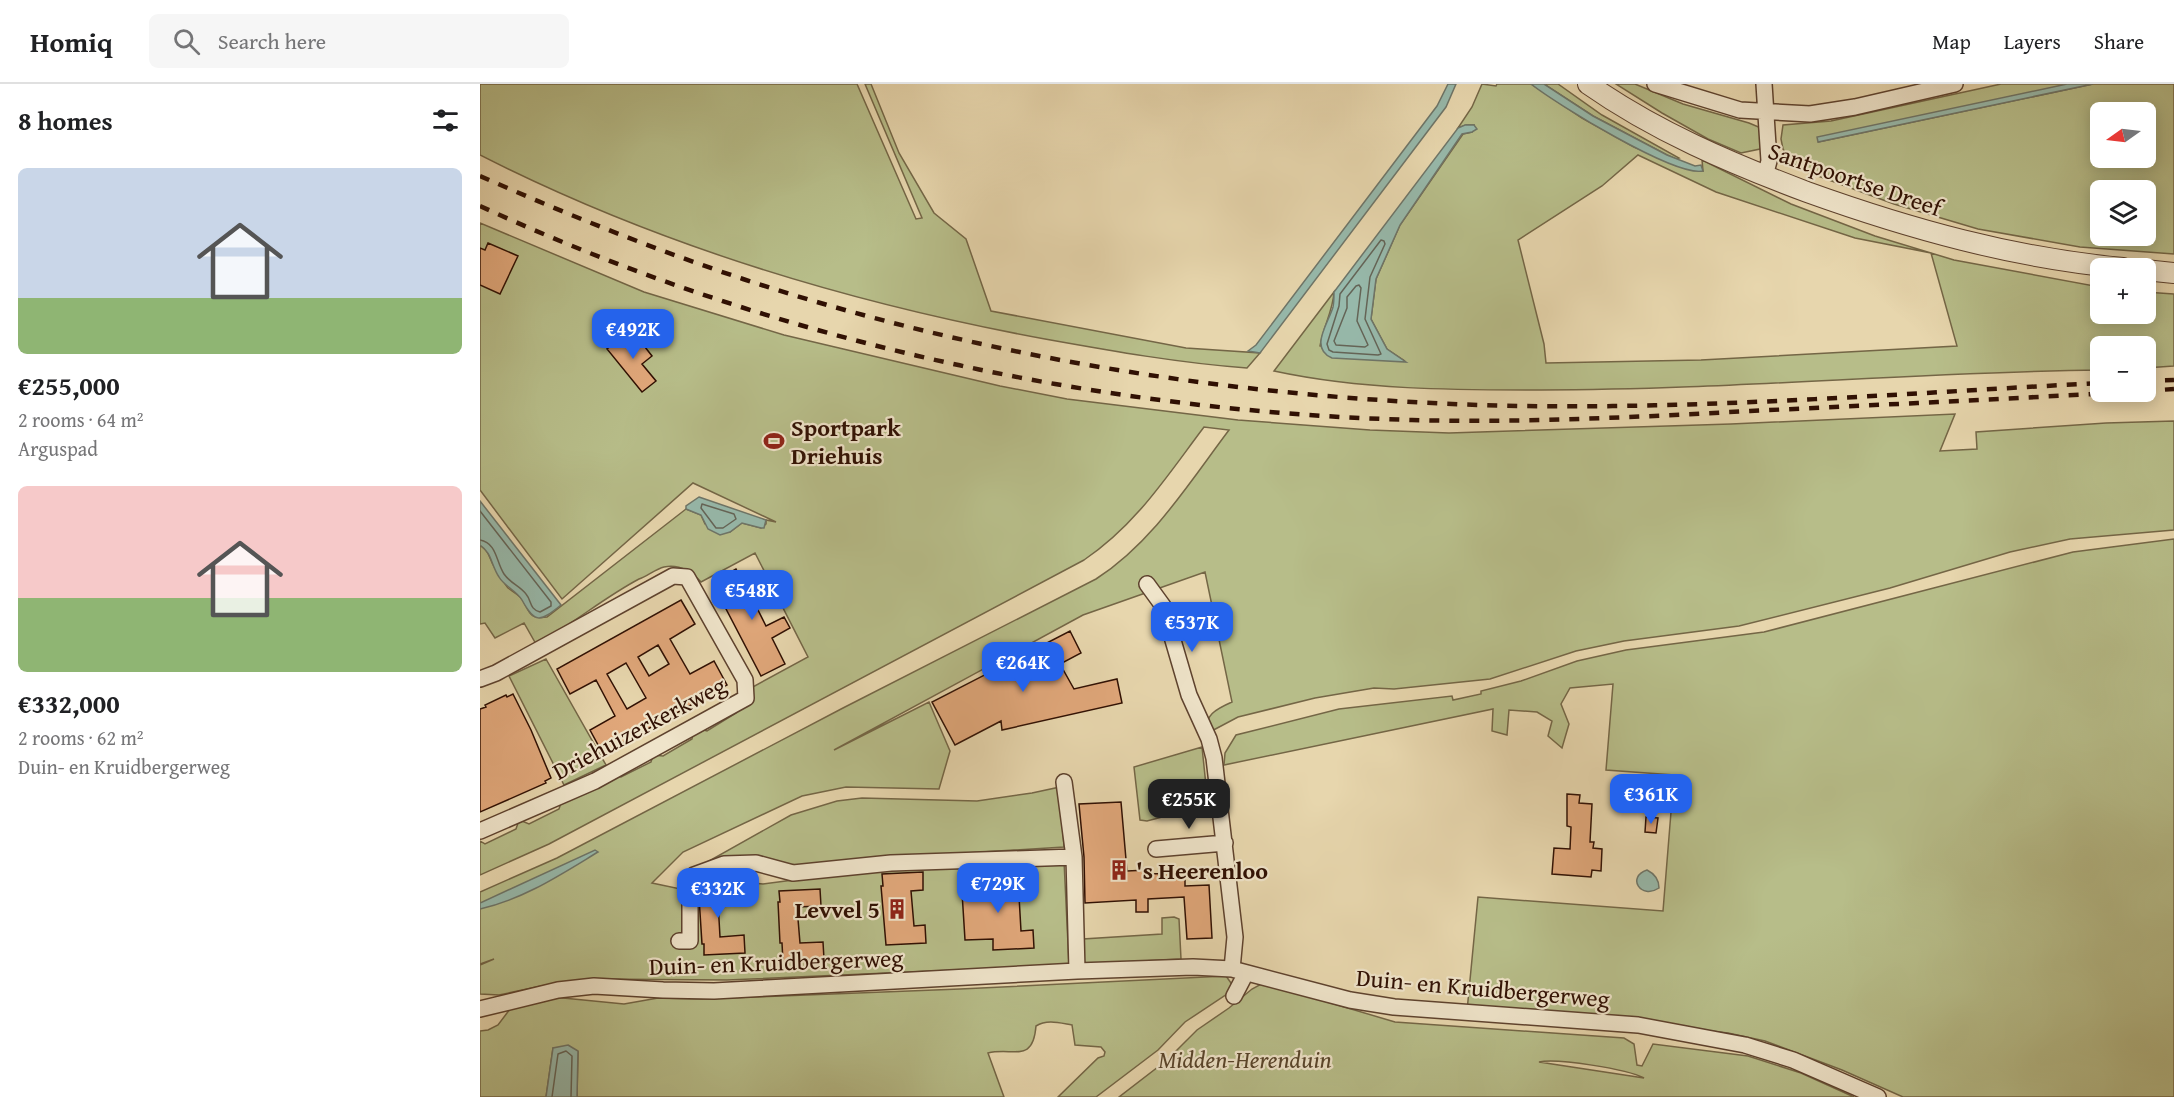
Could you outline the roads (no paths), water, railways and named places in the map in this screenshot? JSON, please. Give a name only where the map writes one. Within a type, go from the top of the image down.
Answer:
[{"type":"street","name":"Santpoortse Dreef","points":[[1588,84],[1656,127],[1765,176],[1859,211],[1990,249],[2090,264]]},
{"type":"street","points":[[1655,84],[1740,110],[1809,114],[1855,107],[1955,84]]},
{"type":"street","points":[[1764,84],[1768,161],[1765,176]]},
{"type":"street","points":[[2156,271],[2174,273]]},
{"type":"street","name":"Driehuizerkerkweg","points":[[480,679],[496,673],[673,576],[687,577],[745,680],[746,698],[595,781],[480,831]]},
{"type":"street","points":[[1147,584],[1163,606],[1189,695],[1211,749],[1225,843],[1239,971],[1234,996]]},
{"type":"street","points":[[1064,782],[1074,857],[1077,971]]},
{"type":"street","points":[[1156,849],[1225,843]]},
{"type":"street","name":"Duin- en Kruidbergerweg","points":[[679,941],[690,941],[690,902],[687,882],[689,878],[724,864],[756,863],[793,873],[891,863],[1074,857]]},
{"type":"street","name":"Duin- en Kruidbergerweg","points":[[480,1010],[558,990],[594,986],[714,991],[1077,971],[1193,967],[1239,971],[1350,1000],[1394,1007],[1638,1025],[1734,1043],[1793,1060],[1878,1097]]},
{"type":"water","points":[[1448,84],[1456,84],[1446,107],[1260,353],[1248,351],[1256,345],[1437,106]]},
{"type":"water","points":[[1531,84],[1544,84],[1593,116],[1667,155],[1695,166],[1701,165],[1703,171],[1689,170],[1668,163],[1643,151],[1589,122]]},
{"type":"water","points":[[2067,84],[2093,84],[1818,142],[1817,137]]},
{"type":"water","points":[[1474,125],[1477,129],[1462,134],[1400,225],[1376,279],[1371,319],[1387,349],[1406,362],[1332,358],[1325,354],[1321,342],[1322,335],[1333,307],[1334,292],[1458,128]]},
{"type":"water","points":[[699,497],[766,520],[764,528],[742,523],[730,532],[720,535],[708,529],[701,515],[686,509],[686,506]]},
{"type":"water","points":[[480,501],[561,605],[548,615],[535,617],[520,597],[499,577],[489,555],[480,545]]},
{"type":"water","points":[[595,850],[598,852],[541,885],[512,899],[480,909],[480,903]]},
{"type":"water","points":[[1647,870],[1654,875],[1659,888],[1647,891],[1638,886],[1637,877]]},
{"type":"water","points":[[568,1045],[578,1051],[577,1097],[546,1097],[553,1048]]},
{"type":"railway","points":[[480,176],[676,256],[837,308],[932,333],[1029,354],[1224,385],[1322,396],[1421,402],[1592,406],[1737,403],[2090,384]]},
{"type":"railway","points":[[480,206],[590,253],[703,295],[818,330],[935,360],[1053,384],[1172,402],[1292,414],[1412,420],[1497,421],[2090,394]]},
{"type":"railway","points":[[2156,381],[2174,380]]},
{"type":"railway","points":[[2156,390],[2174,389]]},
{"type":"place","name":"Sportpark Driehuis","points":[[774,441]]},
{"type":"place","name":"'s Heerenloo","points":[[1119,870]]},
{"type":"place","name":"Levvel 5","points":[[897,909]]},
{"type":"park label","name":"Midden-Herenduin","points":[[1245,1059]]}]
